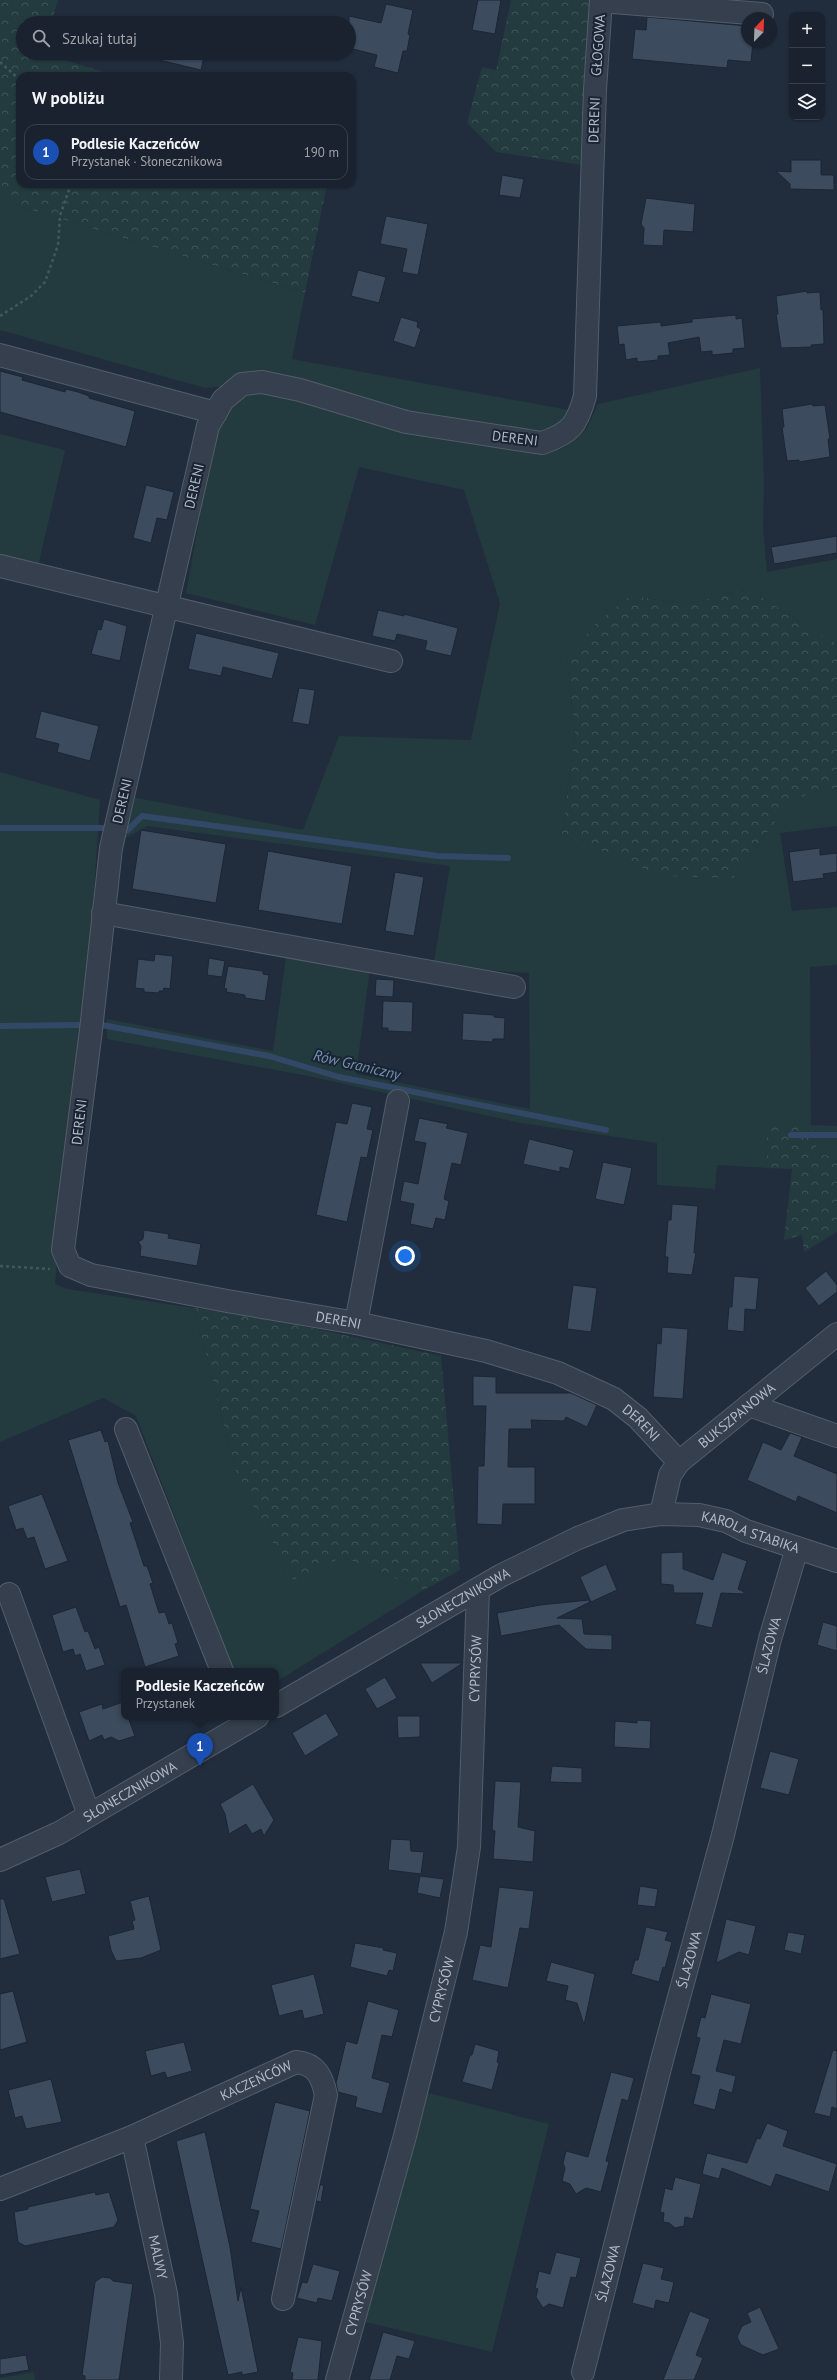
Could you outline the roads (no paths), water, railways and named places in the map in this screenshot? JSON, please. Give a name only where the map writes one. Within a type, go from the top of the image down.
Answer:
[{"type":"street","points":[[601,0],[691,4],[748,12]]},
{"type":"street","name":"GŁOGOWA","points":[[595,90],[601,0]]},
{"type":"street","name":"DERENI","points":[[595,90],[585,396],[579,418],[562,436],[542,443],[406,422],[300,390],[262,382],[242,384],[223,400],[208,426],[111,848],[103,913],[92,1030],[63,1250],[70,1266],[91,1275],[356,1323],[486,1351],[558,1373],[614,1399],[638,1418],[679,1462]]},
{"type":"street","points":[[0,355],[216,413]]},
{"type":"street","points":[[0,566],[391,660]]},
{"type":"street","points":[[103,913],[514,988]]},
{"type":"street","points":[[356,1323],[398,1100]]},
{"type":"street","name":"BUKSZPANOWA","points":[[661,1514],[670,1475],[679,1462],[837,1334]]},
{"type":"street","points":[[749,1405],[837,1436]]},
{"type":"street","points":[[126,1429],[221,1668]]},
{"type":"street","name":"KAROLA STABIKA","points":[[661,1514],[699,1515],[726,1521],[746,1531],[837,1561]]},
{"type":"street","name":"SŁONECZNIKOWA","points":[[279,1704],[478,1589],[578,1538],[623,1520],[661,1514]]},
{"type":"street","name":"ŚLAZOWA","points":[[583,2372],[665,2048],[723,1835],[770,1639],[797,1548]]},
{"type":"street","name":"CYPRYSÓW","points":[[337,2380],[405,2136],[456,1932],[469,1847],[478,1589]]},
{"type":"street","points":[[9,1594],[89,1815]]},
{"type":"street","name":"SŁONECZNIKOWA","points":[[0,1860],[59,1833],[247,1720]]},
{"type":"street","name":"KACZEŃCÓW","points":[[0,2189],[132,2137],[296,2062],[305,2063],[316,2069],[324,2083],[326,2095],[283,2299]]},
{"type":"street","name":"MALWY","points":[[132,2137],[167,2301],[172,2343],[171,2380]]},
{"type":"waterway","points":[[128,830],[142,816],[438,856],[508,858]]},
{"type":"waterway","points":[[0,828],[104,828]]},
{"type":"waterway","name":"Rów Graniczny","points":[[0,1026],[78,1025]]},
{"type":"waterway","name":"Rów Graniczny","points":[[102,1025],[269,1056],[339,1077],[606,1130]]},
{"type":"waterway","name":"Rów Graniczny","points":[[791,1135],[837,1135]]},
{"type":"place","name":"Podlesie Kaczeńców","points":[[200,1766]]}]
